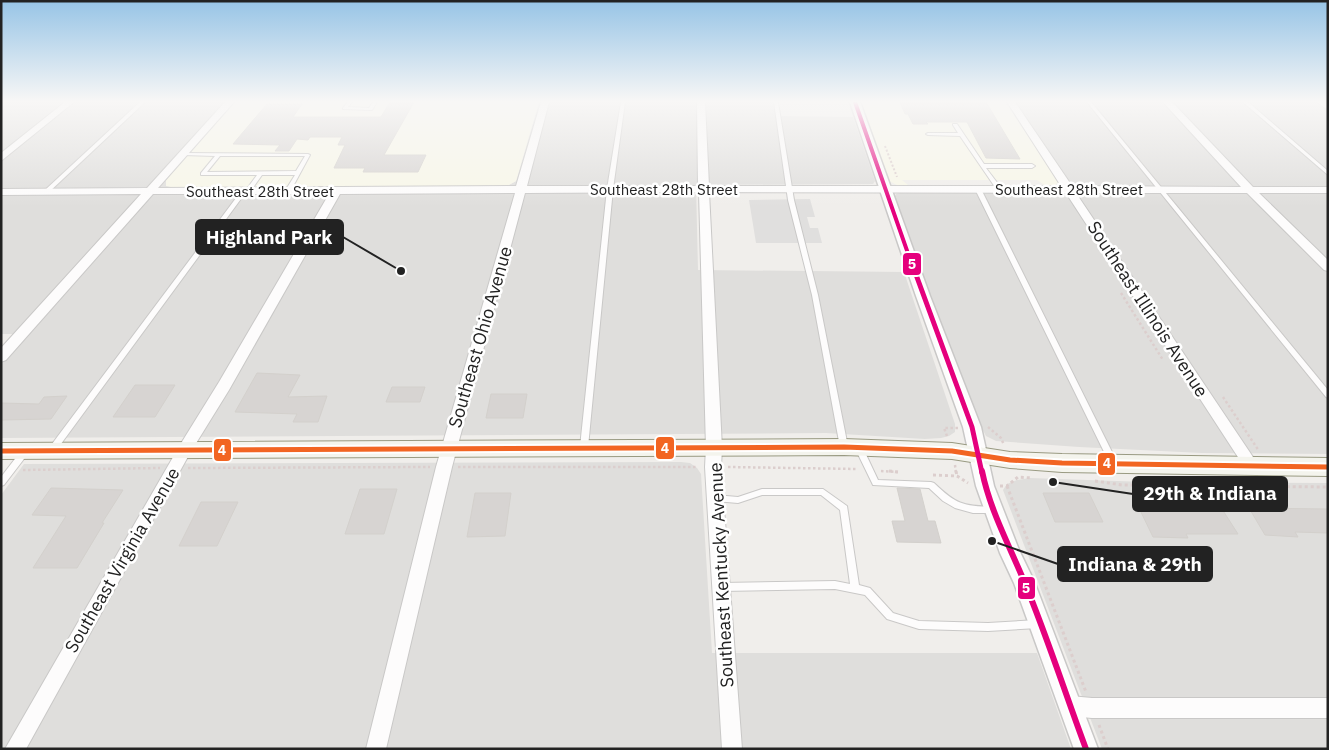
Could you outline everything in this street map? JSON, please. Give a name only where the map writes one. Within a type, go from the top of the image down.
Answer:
[{"type":"main road","points":[[1,451],[185,449],[447,457],[584,447],[713,457],[851,447],[952,452],[1021,462],[1328,467]]},
{"type":"street","points":[[1,158],[27,137]]},
{"type":"street","points":[[3,353],[198,137]]},
{"type":"street","name":"Southeast Ohio Avenue","points":[[376,749],[447,457],[536,137]]},
{"type":"street","name":"Southeast Kentucky Avenue","points":[[702,137],[706,299],[713,457],[732,749]]},
{"type":"street","points":[[867,137],[972,427],[985,486],[1041,624],[1086,749]]},
{"type":"street","name":"Southeast Illinois Avenue","points":[[1034,137],[1252,467]]},
{"type":"street","points":[[1199,137],[1328,267]]},
{"type":"street","name":"Southeast 28th Street","points":[[1,192],[610,189],[1328,190]]},
{"type":"street","name":"Southeast Virginia Avenue","points":[[15,749],[185,449],[224,386],[336,191]]},
{"type":"street","points":[[1070,706],[1092,708],[1328,708]]},
{"type":"lane","points":[[46,192],[105,137]]},
{"type":"lane","points":[[584,447],[610,189],[618,137]]},
{"type":"lane","points":[[782,137],[791,200],[851,447],[870,470],[876,483],[931,485],[949,503],[971,510],[994,510]]},
{"type":"lane","points":[[962,137],[999,190]]},
{"type":"lane","points":[[1117,137],[1328,394]]},
{"type":"lane","points":[[1285,137],[1328,174]]},
{"type":"lane","points":[[183,154],[308,155],[288,191]]},
{"type":"lane","points":[[218,154],[203,174],[297,173]]},
{"type":"lane","points":[[984,166],[1032,166]]},
{"type":"lane","points":[[52,450],[261,173]]},
{"type":"lane","points":[[978,190],[1114,465]]},
{"type":"lane","points":[[1,484],[26,450]]},
{"type":"lane","points":[[715,498],[738,500],[762,492],[823,492],[844,508],[855,589]]},
{"type":"lane","points":[[721,587],[836,585],[867,591],[890,616],[919,625],[988,627],[1041,624]]},
{"type":"path","points":[[11,471],[175,468],[447,457],[713,457],[799,467],[899,472]]},
{"type":"path","points":[[928,474],[957,476],[972,485],[985,486],[1007,486],[1018,477],[1037,478]]},
{"type":"path","points":[[1086,480],[1105,481],[1122,485],[1328,487]]},
{"type":"path","points":[[1007,486],[1108,749]]},
{"type":"shaded area","points":[[1,137],[204,137],[166,180],[166,185],[171,187],[507,186],[516,181],[529,137],[860,137],[875,181],[873,184],[696,185],[698,270],[904,272],[955,424],[955,432],[941,438],[925,439],[826,433],[1,438],[1,365],[27,334],[1,334]]},
{"type":"shaded area","points":[[204,137],[529,137],[516,181],[507,186],[171,187],[166,186],[166,180]]},
{"type":"shaded area","points":[[873,137],[1028,137],[1058,182],[1054,186],[1046,186],[1037,180],[902,180],[908,185],[897,185],[889,181]]},
{"type":"shaded area","points":[[1039,137],[1328,137],[1328,454],[1202,453],[1079,447],[996,441],[986,436],[977,419],[894,198],[896,194],[900,193],[1077,193]]},
{"type":"shaded area","points":[[810,199],[815,217],[807,217],[810,228],[818,228],[822,243],[756,243],[749,200]]},
{"type":"shaded area","points":[[690,463],[701,474],[712,653],[1037,653],[1071,749],[1,749],[1,495],[24,464]]},
{"type":"shaded area","points":[[1030,478],[1146,482],[1328,483],[1328,749],[1102,749],[1003,490],[1007,484]]},
{"type":"building","points":[[239,137],[310,137],[308,140],[297,139],[289,151],[275,151],[280,145],[233,144]]},
{"type":"building","points":[[342,137],[394,137],[384,155],[426,155],[418,172],[363,172],[365,168],[334,168],[345,145],[338,145]]},
{"type":"building","points":[[975,137],[1007,137],[1020,159],[986,158]]},
{"type":"building","points":[[257,373],[300,375],[288,397],[327,396],[318,422],[293,422],[297,414],[235,412]]},
{"type":"building","points":[[135,385],[175,385],[155,417],[113,417]]},
{"type":"building","points":[[392,387],[425,387],[420,402],[386,402]]},
{"type":"building","points":[[491,394],[527,394],[523,418],[486,418]]},
{"type":"building","points":[[67,396],[51,419],[1,420],[1,403],[39,404],[44,397]]},
{"type":"building","points":[[51,488],[123,490],[77,568],[33,568],[66,516],[32,515]]},
{"type":"building","points":[[897,488],[920,489],[928,521],[935,521],[941,543],[897,542],[892,521],[905,521]]},
{"type":"building","points":[[360,489],[397,489],[384,534],[345,534]]},
{"type":"building","points":[[475,493],[511,493],[505,536],[467,537]]},
{"type":"building","points":[[1043,493],[1089,493],[1103,522],[1055,522]]},
{"type":"building","points":[[201,502],[238,502],[217,546],[179,546]]},
{"type":"building","points":[[1139,508],[1222,509],[1238,534],[1186,534],[1188,538],[1153,537]]},
{"type":"building","points":[[1249,508],[1328,509],[1328,533],[1295,532],[1298,537],[1265,535]]},
{"type":"transit line","name":"5","points":[[867,137],[923,296],[972,427],[985,486],[1010,553],[1024,581],[1086,749]]},
{"type":"transit line","name":"4","points":[[1,451],[844,447],[952,451],[1010,460],[1062,463],[1328,467]]},
{"type":"place","name":"Highland Park","points":[[401,271]]},
{"type":"place","name":"29th & Indiana","points":[[1053,482]]},
{"type":"place","name":"Indiana & 29th","points":[[992,541]]}]
